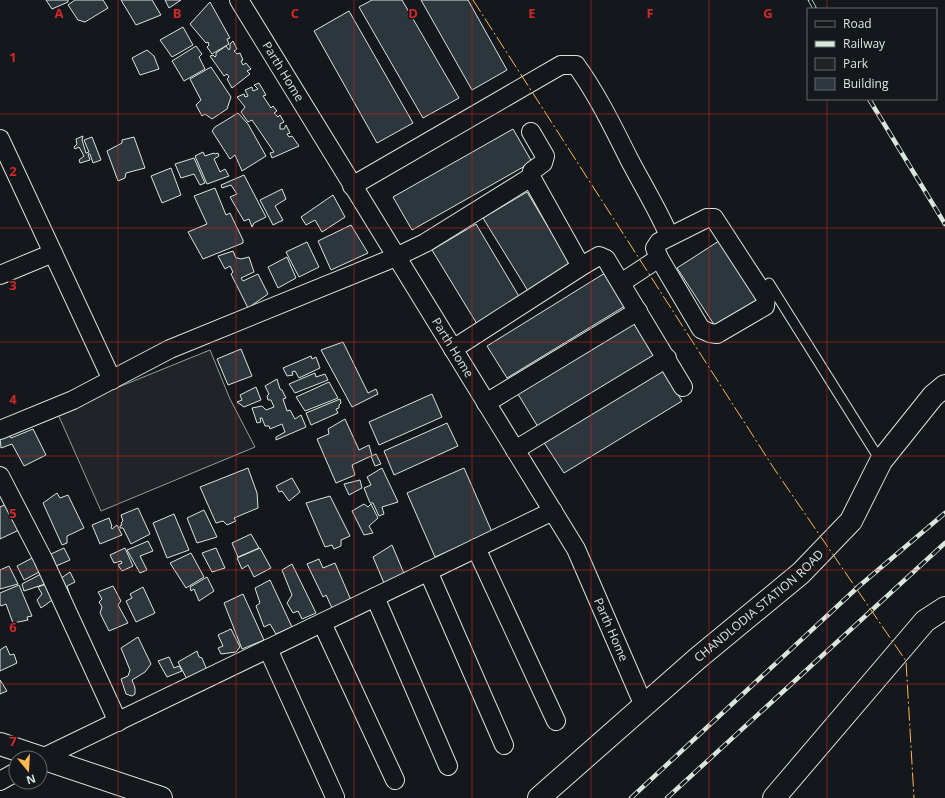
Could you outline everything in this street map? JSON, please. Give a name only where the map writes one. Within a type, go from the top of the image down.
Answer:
[{"type":"street","name":"Parth Home","points":[[239,0],[576,548],[644,706]]},
{"type":"street","points":[[352,186],[561,65],[576,66],[587,80],[603,109],[658,211],[666,230]]},
{"type":"street","points":[[531,132],[545,156],[543,163],[532,171],[531,177],[578,261],[586,264]]},
{"type":"street","points":[[0,139],[112,380]]},
{"type":"street","points":[[0,430],[73,400],[170,350],[396,257],[425,243],[531,177]]},
{"type":"street","points":[[707,218],[714,218],[766,298],[765,306],[717,334],[701,329],[659,258],[655,248],[659,242],[707,218]]},
{"type":"street","points":[[0,275],[53,253]]},
{"type":"street","points":[[453,349],[599,256],[606,259],[667,358],[683,387]]},
{"type":"street","points":[[621,283],[659,258]]},
{"type":"street","points":[[486,403],[638,312]]},
{"type":"street","points":[[515,450],[667,358]]},
{"type":"street","name":"CHANDLODIA STATION ROAD","points":[[539,798],[698,658],[801,573],[851,521],[881,461],[933,396],[945,386]]},
{"type":"street","points":[[0,476],[43,559],[118,722]]},
{"type":"street","points":[[48,756],[553,511]]},
{"type":"street","points":[[476,548],[556,721]]},
{"type":"street","points":[[428,571],[504,745]]},
{"type":"street","points":[[375,597],[448,766]]},
{"type":"street","points":[[774,798],[925,621],[945,608]]},
{"type":"street","points":[[322,623],[395,780]]},
{"type":"street","points":[[268,649],[335,797]]},
{"type":"street","points":[[0,744],[16,750]]},
{"type":"street","points":[[48,761],[152,797]]},
{"type":"lane","points":[[769,283],[881,461]]},
{"type":"green space","points":[[210,350],[230,399],[255,447],[101,511],[57,412]]},
{"type":"building","points":[[46,0],[68,0],[68,2],[52,9]]},
{"type":"building","points":[[75,0],[103,0],[108,8],[85,22],[78,20],[68,5]]},
{"type":"building","points":[[121,0],[152,0],[161,15],[136,25]]},
{"type":"building","points":[[165,0],[181,0],[169,8]]},
{"type":"building","points":[[372,0],[402,0],[459,98],[423,118],[359,7]]},
{"type":"building","points":[[421,0],[468,0],[507,70],[472,90]]},
{"type":"building","points":[[210,2],[230,38],[227,39],[229,44],[212,54],[207,47],[209,45],[208,42],[206,43],[190,24]]},
{"type":"building","points":[[349,11],[413,123],[377,143],[314,31]]},
{"type":"building","points":[[183,27],[193,45],[172,57],[160,40]]},
{"type":"building","points":[[233,41],[237,49],[234,51],[237,54],[240,53],[243,60],[241,61],[243,65],[246,63],[251,69],[247,71],[250,74],[232,88],[227,79],[229,77],[227,74],[224,76],[210,56],[213,55],[215,57],[216,53],[226,46],[229,50],[230,44]]},
{"type":"building","points":[[196,46],[202,54],[199,57],[205,69],[184,81],[172,61]]},
{"type":"building","points":[[147,50],[154,56],[159,69],[140,75],[132,58]]},
{"type":"building","points":[[211,67],[231,97],[227,109],[212,119],[205,114],[202,116],[196,105],[201,100],[190,79]]},
{"type":"building","points":[[259,83],[266,95],[263,96],[271,108],[273,106],[277,111],[274,113],[278,117],[280,115],[284,122],[280,124],[280,129],[284,129],[286,125],[290,133],[287,134],[289,137],[292,136],[299,146],[272,158],[270,153],[274,152],[252,120],[248,122],[241,112],[245,107],[237,97],[244,94],[245,97],[248,96],[245,90],[252,87],[253,91],[258,89],[254,85]]},
{"type":"building","points":[[238,113],[248,124],[266,156],[242,171],[235,155],[230,159],[212,131],[215,127]]},
{"type":"building","points":[[513,129],[532,162],[412,230],[393,197]]},
{"type":"building","points":[[83,136],[82,140],[86,153],[89,152],[84,140],[92,137],[101,160],[93,163],[90,154],[88,154],[90,160],[80,163],[79,160],[84,156],[79,147],[75,149],[74,147],[77,144],[76,139]]},
{"type":"building","points":[[134,137],[145,168],[126,173],[125,178],[118,181],[107,151],[122,143],[122,140]]},
{"type":"building","points":[[203,152],[205,156],[218,153],[219,156],[214,159],[220,172],[225,169],[229,176],[207,184],[195,156]]},
{"type":"building","points":[[194,158],[205,183],[200,185],[194,174],[181,178],[175,164]]},
{"type":"building","points":[[171,168],[181,195],[162,203],[151,176]]},
{"type":"building","points":[[244,175],[266,217],[254,223],[252,227],[249,219],[244,221],[230,197],[237,194],[231,185],[222,188],[221,185]]},
{"type":"building","points":[[215,188],[226,215],[230,213],[243,243],[203,259],[188,232],[207,224],[194,196]]},
{"type":"building","points":[[282,189],[286,199],[275,206],[283,220],[273,225],[260,200]]},
{"type":"building","points":[[527,192],[571,265],[528,291],[483,218]]},
{"type":"building","points":[[333,195],[345,217],[322,232],[315,220],[306,225],[301,217]]},
{"type":"building","points":[[476,224],[520,298],[477,324],[432,250]]},
{"type":"building","points":[[351,225],[368,253],[331,270],[318,241]]},
{"type":"building","points":[[722,239],[759,303],[715,326],[677,268]]},
{"type":"building","points":[[307,242],[319,267],[299,277],[286,252]]},
{"type":"building","points":[[233,251],[236,258],[241,259],[249,257],[254,272],[241,278],[243,281],[258,274],[268,294],[248,308],[231,274],[233,272],[230,266],[225,269],[218,256]]},
{"type":"building","points":[[287,257],[296,278],[278,288],[268,267]]},
{"type":"building","points":[[605,273],[625,306],[507,378],[487,346]]},
{"type":"building","points":[[636,321],[656,354],[538,427],[518,394]]},
{"type":"building","points":[[343,342],[368,393],[376,389],[378,394],[352,407],[321,350]]},
{"type":"building","points":[[241,349],[252,376],[228,385],[217,359]]},
{"type":"building","points":[[311,356],[312,359],[316,357],[320,368],[299,378],[295,371],[292,372],[293,375],[287,376],[283,368]]},
{"type":"building","points":[[661,368],[682,401],[564,473],[543,441]]},
{"type":"building","points":[[315,373],[316,377],[325,374],[328,380],[295,393],[289,384]]},
{"type":"building","points":[[277,379],[280,389],[286,398],[283,399],[287,411],[290,410],[295,419],[301,415],[306,427],[276,440],[276,437],[285,432],[282,424],[270,429],[269,426],[265,426],[262,418],[260,418],[261,422],[257,423],[252,408],[262,406],[266,410],[274,407],[271,400],[268,400],[267,396],[269,394],[265,386]]},
{"type":"building","points":[[329,382],[338,398],[305,411],[296,397]]},
{"type":"building","points":[[256,387],[261,400],[244,407],[237,402],[242,400],[240,395]]},
{"type":"building","points":[[432,394],[442,417],[379,445],[369,422]]},
{"type":"building","points":[[340,399],[341,403],[339,408],[336,409],[338,413],[311,425],[306,413]]},
{"type":"building","points":[[345,419],[359,450],[369,445],[372,456],[376,454],[381,464],[375,466],[371,456],[352,465],[355,475],[336,483],[317,439],[329,434],[328,429]]},
{"type":"building","points":[[447,423],[458,446],[394,475],[384,451]]},
{"type":"building","points":[[33,429],[46,455],[24,466],[12,444],[1,448],[0,438],[9,434],[11,438]]},
{"type":"building","points":[[248,468],[257,493],[258,508],[234,518],[236,521],[227,525],[223,521],[216,523],[200,487]]},
{"type":"building","points":[[382,468],[398,502],[382,507],[384,514],[379,516],[373,503],[370,503],[364,488],[371,485],[367,477]]},
{"type":"building","points":[[464,468],[492,532],[435,557],[407,493]]},
{"type":"building","points":[[292,478],[300,492],[289,501],[282,491],[279,492],[276,486]]},
{"type":"building","points":[[360,480],[362,488],[349,495],[344,484]]},
{"type":"building","points":[[57,493],[60,498],[68,495],[84,528],[67,536],[67,543],[62,545],[43,503]]},
{"type":"building","points":[[330,496],[350,536],[341,540],[341,546],[334,549],[332,545],[325,547],[306,503]]},
{"type":"building","points":[[9,503],[19,530],[0,539],[0,507]]},
{"type":"building","points":[[364,504],[368,507],[371,504],[378,518],[369,526],[373,533],[364,535],[352,511]]},
{"type":"building","points":[[138,508],[150,534],[131,544],[123,528],[120,528],[123,521],[121,515]]},
{"type":"building","points":[[204,510],[217,537],[197,543],[187,518]]},
{"type":"building","points":[[174,514],[189,550],[167,558],[153,523]]},
{"type":"building","points":[[109,518],[112,529],[117,525],[122,535],[100,544],[92,525]]},
{"type":"building","points":[[251,534],[259,548],[238,557],[232,543]]},
{"type":"building","points":[[148,541],[153,551],[140,556],[147,570],[140,573],[127,550]]},
{"type":"building","points":[[392,545],[405,576],[384,583],[373,557]]},
{"type":"building","points":[[64,548],[70,560],[56,566],[51,554]]},
{"type":"building","points":[[125,548],[133,566],[122,571],[118,565],[122,563],[121,561],[114,563],[110,555]]},
{"type":"building","points":[[216,548],[225,568],[212,572],[202,553]]},
{"type":"building","points":[[260,548],[271,568],[254,577],[248,565],[242,569],[237,558]]},
{"type":"building","points":[[191,553],[204,577],[186,588],[170,563]]},
{"type":"building","points":[[36,556],[43,570],[24,580],[17,566]]},
{"type":"building","points":[[319,559],[323,568],[335,563],[351,600],[332,608],[326,595],[323,597],[307,564]]},
{"type":"building","points":[[292,564],[316,613],[302,619],[298,611],[293,613],[287,603],[292,595],[282,570]]},
{"type":"building","points":[[9,566],[18,584],[0,589],[0,570]]},
{"type":"building","points":[[70,572],[75,582],[67,586],[71,599],[54,583]]},
{"type":"building","points":[[41,574],[45,584],[24,591],[22,584]]},
{"type":"building","points":[[207,577],[214,591],[199,601],[194,589],[191,591],[190,587]]},
{"type":"building","points":[[270,580],[292,627],[276,634],[270,624],[264,627],[256,606],[260,603],[255,588]]},
{"type":"building","points":[[49,583],[55,598],[41,608],[37,600],[42,594],[38,587]]},
{"type":"building","points":[[19,585],[32,616],[27,617],[28,620],[13,623],[6,604],[1,606],[0,604],[0,593]]},
{"type":"building","points":[[113,586],[121,601],[118,605],[128,623],[109,631],[100,613],[102,607],[99,602],[102,599],[98,592]]},
{"type":"building","points":[[143,587],[155,613],[136,622],[126,601],[132,598],[130,594]]},
{"type":"building","points":[[243,594],[264,640],[242,649],[224,603]]},
{"type":"building","points":[[231,629],[240,647],[236,652],[221,654],[218,648],[223,646],[218,635]]},
{"type":"building","points":[[138,637],[151,664],[145,672],[132,680],[135,688],[135,694],[132,696],[126,694],[121,679],[128,676],[130,670],[121,648]]},
{"type":"building","points":[[6,646],[10,655],[14,654],[17,663],[0,671],[0,650]]},
{"type":"building","points":[[197,651],[199,657],[202,658],[209,675],[189,683],[178,662]]},
{"type":"building","points":[[169,657],[174,668],[179,666],[182,671],[167,677],[158,661]]},
{"type":"building","points":[[0,680],[7,691],[0,694]]},
{"type":"railway","points":[[810,0],[814,8]]},
{"type":"railway","points":[[870,100],[945,224]]},
{"type":"railway","points":[[631,798],[858,587],[945,513]]},
{"type":"railway","points":[[667,798],[945,543]]},
{"type":"power","points":[[473,0],[775,470],[906,661],[914,798]]}]
